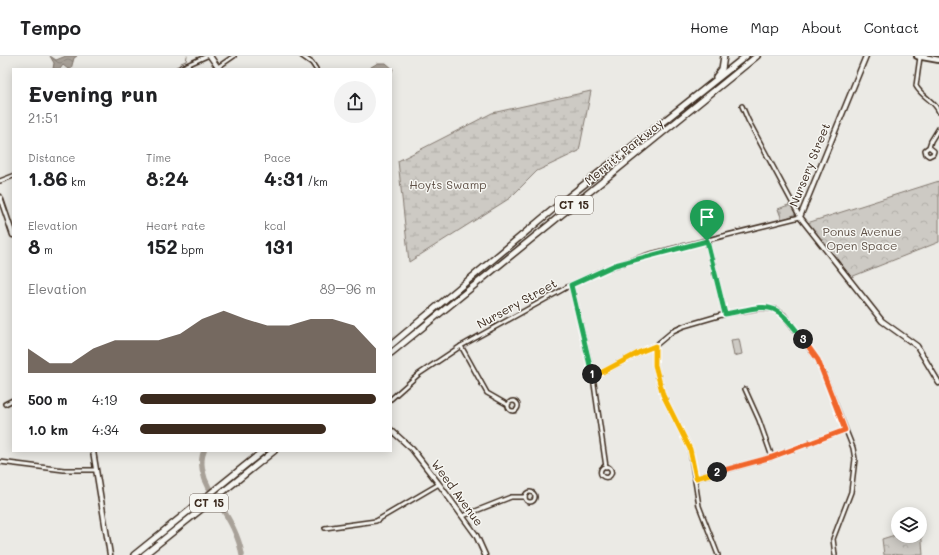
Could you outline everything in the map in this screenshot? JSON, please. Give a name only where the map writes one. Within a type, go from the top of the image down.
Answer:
[{"type":"highway","points":[[703,90],[722,69],[724,56]]},
{"type":"highway","name":"Merritt Parkway","points":[[392,344],[557,206],[746,56]]},
{"type":"highway","name":"Merritt Parkway","points":[[392,352],[756,56]]},
{"type":"highway","name":"CT 15","points":[[134,555],[262,452]]},
{"type":"highway","name":"CT 15","points":[[144,555],[273,452]]},
{"type":"main road","points":[[919,56],[939,60]]},
{"type":"street","points":[[180,68],[209,56],[218,68],[234,56]]},
{"type":"street","points":[[302,56],[312,63],[315,68]]},
{"type":"street","name":"Nursery Street","points":[[392,398],[419,374],[461,346],[571,285],[615,265],[800,217],[866,56]]},
{"type":"street","points":[[919,56],[915,81],[916,86],[923,96],[936,106],[939,112]]},
{"type":"street","points":[[742,106],[800,217],[882,321],[917,346],[939,384]]},
{"type":"street","points":[[929,147],[939,128]]},
{"type":"street","points":[[0,181],[12,176]]},
{"type":"street","points":[[0,197],[12,232]]},
{"type":"street","points":[[707,241],[725,314]]},
{"type":"street","points":[[571,285],[593,377],[606,467]]},
{"type":"street","points":[[593,377],[640,352],[655,346],[672,331],[725,314],[768,307],[775,308],[784,315],[818,360],[853,448],[854,474],[851,492],[833,539],[835,555]]},
{"type":"street","points":[[461,346],[488,393],[508,405]]},
{"type":"street","points":[[655,346],[655,365],[663,395],[690,449],[696,478],[699,506],[718,555]]},
{"type":"street","points":[[745,389],[759,420],[772,457]]},
{"type":"street","points":[[5,404],[12,400]]},
{"type":"street","points":[[696,478],[772,457],[845,430]]},
{"type":"street","name":"Weed Avenue","points":[[392,431],[408,445],[463,516],[476,535],[485,555]]},
{"type":"street","points":[[93,452],[110,555]]},
{"type":"street","points":[[0,462],[64,470],[96,470]]},
{"type":"street","points":[[324,528],[376,521],[439,484]]},
{"type":"street","points":[[463,516],[511,497],[525,497]]},
{"type":"green space","name":"Hoyts Swamp","points":[[591,91],[579,151],[537,171],[510,198],[409,262],[398,161],[492,113]]},
{"type":"green space","name":"Ponus Avenue Open Space","points":[[939,181],[939,242],[851,277],[824,243],[804,224]]},
{"type":"green space","points":[[791,204],[796,214],[782,220],[778,209]]},
{"type":"green space","points":[[739,339],[742,354],[734,356],[731,340]]},
{"type":"green space","points":[[891,536],[891,543],[922,543],[923,555],[884,555],[882,539]]},
{"type":"water","points":[[50,56],[56,60],[66,56],[77,56],[74,58],[71,68],[67,68],[63,65],[61,68],[53,68],[54,63]]},
{"type":"water","points":[[378,63],[386,63],[392,68],[371,68]]},
{"type":"waterway","points":[[181,63],[186,61],[187,56]]},
{"type":"waterway","points":[[204,452],[202,470],[209,488]]},
{"type":"waterway","points":[[219,503],[236,534],[242,555]]},
{"type":"route","points":[[707,241],[725,314],[768,307],[775,308],[784,315],[818,360],[845,430],[772,457],[696,478],[690,449],[663,395],[655,365],[655,346],[640,352],[593,377],[587,346],[571,285],[615,265],[707,241]]}]
